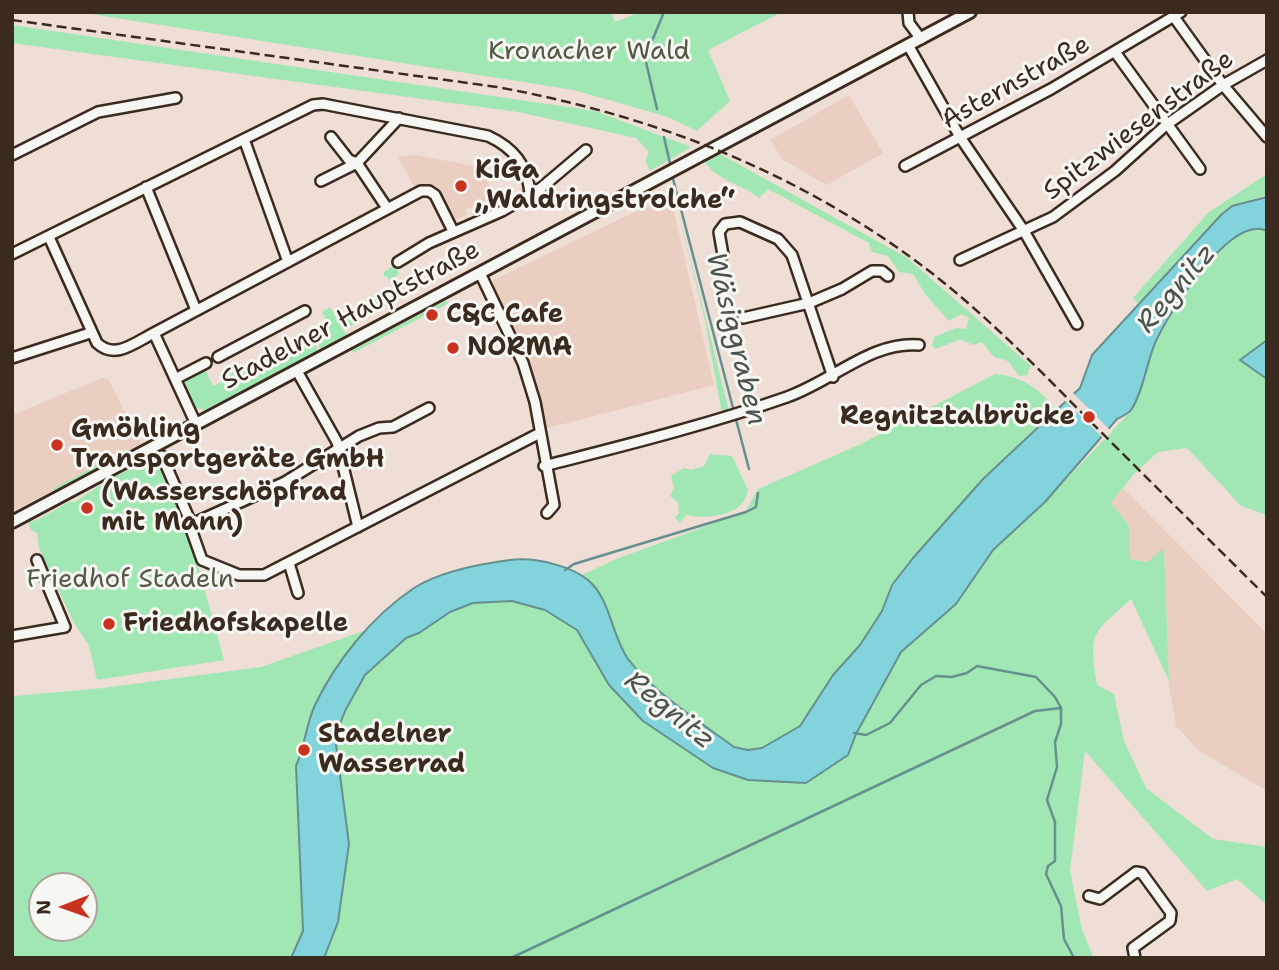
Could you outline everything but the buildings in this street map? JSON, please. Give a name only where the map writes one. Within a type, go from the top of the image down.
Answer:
[{"type":"main road","name":"Stadelner Hauptstraße","points":[[12,523],[970,12]]},
{"type":"street","points":[[908,12],[909,23],[921,38]]},
{"type":"street","points":[[1178,15],[1223,85],[1267,137]]},
{"type":"street","name":"Asternstraße","points":[[905,166],[1178,15]]},
{"type":"street","points":[[908,46],[960,137],[1024,231],[1077,324]]},
{"type":"street","points":[[1115,52],[1200,169]]},
{"type":"street","name":"Spitzwiesenstraße","points":[[960,260],[1024,231],[1075,203],[1166,125],[1223,85],[1267,60]]},
{"type":"street","points":[[12,155],[99,112],[176,98]]},
{"type":"street","points":[[12,254],[244,139],[313,106],[324,104],[488,135],[505,143],[517,156],[528,174],[530,193]]},
{"type":"street","points":[[321,181],[357,163],[399,118]]},
{"type":"street","points":[[331,137],[349,160],[357,163],[387,208]]},
{"type":"street","points":[[244,139],[288,262]]},
{"type":"street","points":[[398,262],[453,231],[502,211],[541,188],[586,150]]},
{"type":"street","points":[[146,187],[196,310]]},
{"type":"street","points":[[49,237],[90,333],[106,351],[115,353],[421,191],[429,191],[435,195],[453,231]]},
{"type":"street","points":[[723,255],[719,232],[724,224],[740,222],[759,228],[778,239],[792,255],[833,377]]},
{"type":"street","points":[[743,318],[809,303],[842,289],[872,271],[881,271],[888,276]]},
{"type":"street","points":[[480,273],[523,363],[535,402],[544,466],[554,505],[547,513]]},
{"type":"street","points":[[218,357],[305,311]]},
{"type":"street","points":[[12,358],[90,333]]},
{"type":"street","points":[[153,333],[196,424]]},
{"type":"street","points":[[544,466],[721,419],[833,377],[875,350],[902,343],[919,345]]},
{"type":"street","points":[[175,379],[206,363]]},
{"type":"street","points":[[297,371],[339,450],[358,527]]},
{"type":"street","points":[[429,408],[393,427],[380,428],[359,436],[285,482],[194,523],[191,529],[202,559],[251,577],[264,575],[540,433]]},
{"type":"street","points":[[162,456],[191,523],[194,523]]},
{"type":"street","points":[[12,636],[65,627],[37,560]]},
{"type":"street","points":[[289,562],[298,593]]},
{"type":"street","points":[[1089,896],[1100,899],[1136,872],[1142,873],[1171,913],[1170,921],[1133,948],[1135,958]]},
{"type":"shaded area","points":[[849,95],[883,153],[827,185],[783,160],[770,140]]},
{"type":"shaded area","name":"KiGa „Waldringstrolche“","points":[[417,155],[473,166],[485,176],[497,201],[493,203],[490,198],[465,210],[467,215],[455,220],[439,190],[430,185],[415,188],[398,157]]},
{"type":"shaded area","points":[[670,195],[714,385],[544,429],[538,390],[519,337],[496,293],[493,280]]},
{"type":"shaded area","name":"Gmöhling Transportgeräte GmbH","points":[[102,378],[108,379],[141,444],[12,512],[12,415]]},
{"type":"shaded area","points":[[1123,488],[1267,634],[1267,791],[1198,750],[1176,726],[1169,687],[1164,549],[1147,562],[1130,559],[1129,525],[1111,503]]},
{"type":"green space","name":"Kronacher Wald","points":[[78,12],[611,12],[615,22],[640,12],[782,12],[708,50],[730,101],[697,131],[668,117],[574,90]]},
{"type":"green space","points":[[12,25],[595,111],[691,147],[650,171],[645,161],[649,152],[636,138],[518,112],[12,43]]},
{"type":"green space","points":[[720,154],[906,257],[1031,366],[1027,375],[1019,376],[1008,361],[994,357],[982,342],[973,345],[960,339],[936,349],[932,346],[934,337],[956,328],[966,329],[969,318],[961,314],[949,321],[925,294],[913,274],[899,272],[888,256],[872,252],[869,243],[768,189],[759,198],[716,174],[704,161]]},
{"type":"green space","points":[[1267,174],[1267,195],[1232,206],[1221,215],[1138,304],[1133,298],[1209,212]]},
{"type":"green space","points":[[676,201],[729,411],[722,414],[705,321]]},
{"type":"green space","points":[[1253,227],[1267,231],[1267,340],[1240,360],[1267,379],[1267,515],[1241,506],[1187,448],[1158,452],[1134,474],[1111,503],[1129,525],[1130,559],[1147,562],[1164,548],[1169,681],[1131,599],[1096,635],[1093,654],[1097,685],[1114,694],[1124,741],[1146,788],[1213,839],[1267,847],[1265,903],[1237,879],[1207,891],[1085,751],[1070,871],[1082,930],[1094,958],[12,958],[12,697],[16,696],[103,688],[261,667],[392,621],[419,633],[450,612],[473,603],[512,601],[545,610],[577,630],[609,685],[643,721],[713,768],[848,755],[856,734],[901,652],[956,604],[993,550],[1045,502],[1131,411],[1156,342],[1184,294],[1238,232]]},
{"type":"green space","points":[[395,265],[399,273],[394,278],[401,293],[397,301],[343,330],[347,335],[320,349],[313,332],[329,325],[322,312],[330,307],[337,319],[394,289],[387,276],[384,277],[384,272]]},
{"type":"green space","points":[[445,301],[449,303],[353,353],[352,350]]},
{"type":"green space","points":[[310,332],[318,351],[205,410],[195,408],[185,384],[187,378],[205,369],[213,386],[244,366],[246,368]]},
{"type":"green space","points":[[995,374],[1013,377],[1029,384],[1055,409],[983,479],[913,558],[892,585],[882,611],[860,645],[833,675],[800,726],[762,748],[748,750],[734,747],[662,694],[636,670],[621,648],[596,593],[580,576],[616,559],[745,512],[758,489],[861,444]]},
{"type":"green space","points":[[129,449],[130,451],[54,491],[54,488]]},
{"type":"green space","name":"Friedhof Stadeln","points":[[158,454],[187,524],[183,526],[197,562],[224,660],[97,680],[89,646],[73,621],[39,548],[37,533],[31,530],[28,522],[37,520],[69,502],[75,502],[108,480]]},
{"type":"green space","points":[[710,454],[732,456],[748,490],[745,499],[732,511],[704,517],[687,515],[680,522],[675,518],[679,513],[678,502],[670,496],[674,488],[671,476],[684,468],[691,470],[704,466]]},
{"type":"water","name":"Regnitz","points":[[1267,197],[1267,231],[1252,229],[1236,237],[1202,269],[1162,329],[1131,410],[1117,419],[1045,502],[993,550],[956,604],[901,652],[856,734],[848,755],[806,783],[748,780],[713,768],[643,721],[609,685],[577,630],[545,610],[512,601],[473,603],[450,612],[419,633],[406,638],[365,675],[345,711],[335,737],[349,844],[338,922],[324,958],[291,958],[303,931],[296,766],[309,720],[324,688],[344,656],[370,626],[399,599],[436,577],[486,564],[520,559],[567,568],[587,579],[600,594],[623,651],[650,683],[734,747],[748,750],[762,748],[800,726],[833,675],[860,645],[882,611],[892,585],[913,558],[983,479],[1080,388],[1092,355],[1221,215],[1232,206]]},
{"type":"water","points":[[1267,340],[1267,379],[1240,360]]},
{"type":"pier","points":[[1071,391],[1112,432],[1105,440],[1062,398]]},
{"type":"waterway","name":"Wäsiggraben","points":[[657,109],[645,58],[664,12]]},
{"type":"waterway","name":"Wäsiggraben","points":[[664,137],[671,168]]},
{"type":"waterway","name":"Wäsiggraben","points":[[672,175],[749,469]]},
{"type":"waterway","name":"Wäsiggraben","points":[[565,570],[574,564],[746,512],[756,507],[758,493]]},
{"type":"waterway","points":[[854,733],[866,735],[890,723],[921,685],[936,676],[952,677],[967,673],[977,666],[1036,677],[1055,697],[1061,708],[1061,724],[1055,742],[1057,767],[1047,800],[1055,822],[1055,861],[1048,866],[1046,874],[1061,906],[1064,939],[1074,958]]},
{"type":"waterway","points":[[511,958],[1035,711],[1061,708]]},
{"type":"railway","points":[[12,20],[497,87],[552,98],[657,128],[759,168],[808,192],[855,220],[948,286],[992,324],[1267,597]]},
{"type":"place","name":"KiGa „Waldringstrolche“","points":[[461,186]]},
{"type":"place","name":"C&C Cafe","points":[[432,315]]},
{"type":"place","name":"NORMA","points":[[453,348]]},
{"type":"place","name":"Regnitztalbrücke","points":[[1089,417]]},
{"type":"place","name":"Gmöhling Transportgeräte GmbH","points":[[57,445]]},
{"type":"place","name":"(Wasserschöpfrad mit Mann)","points":[[87,508]]},
{"type":"place","name":"Friedhofskapelle","points":[[109,624]]},
{"type":"place","name":"Stadelner Wasserrad","points":[[304,750]]}]
